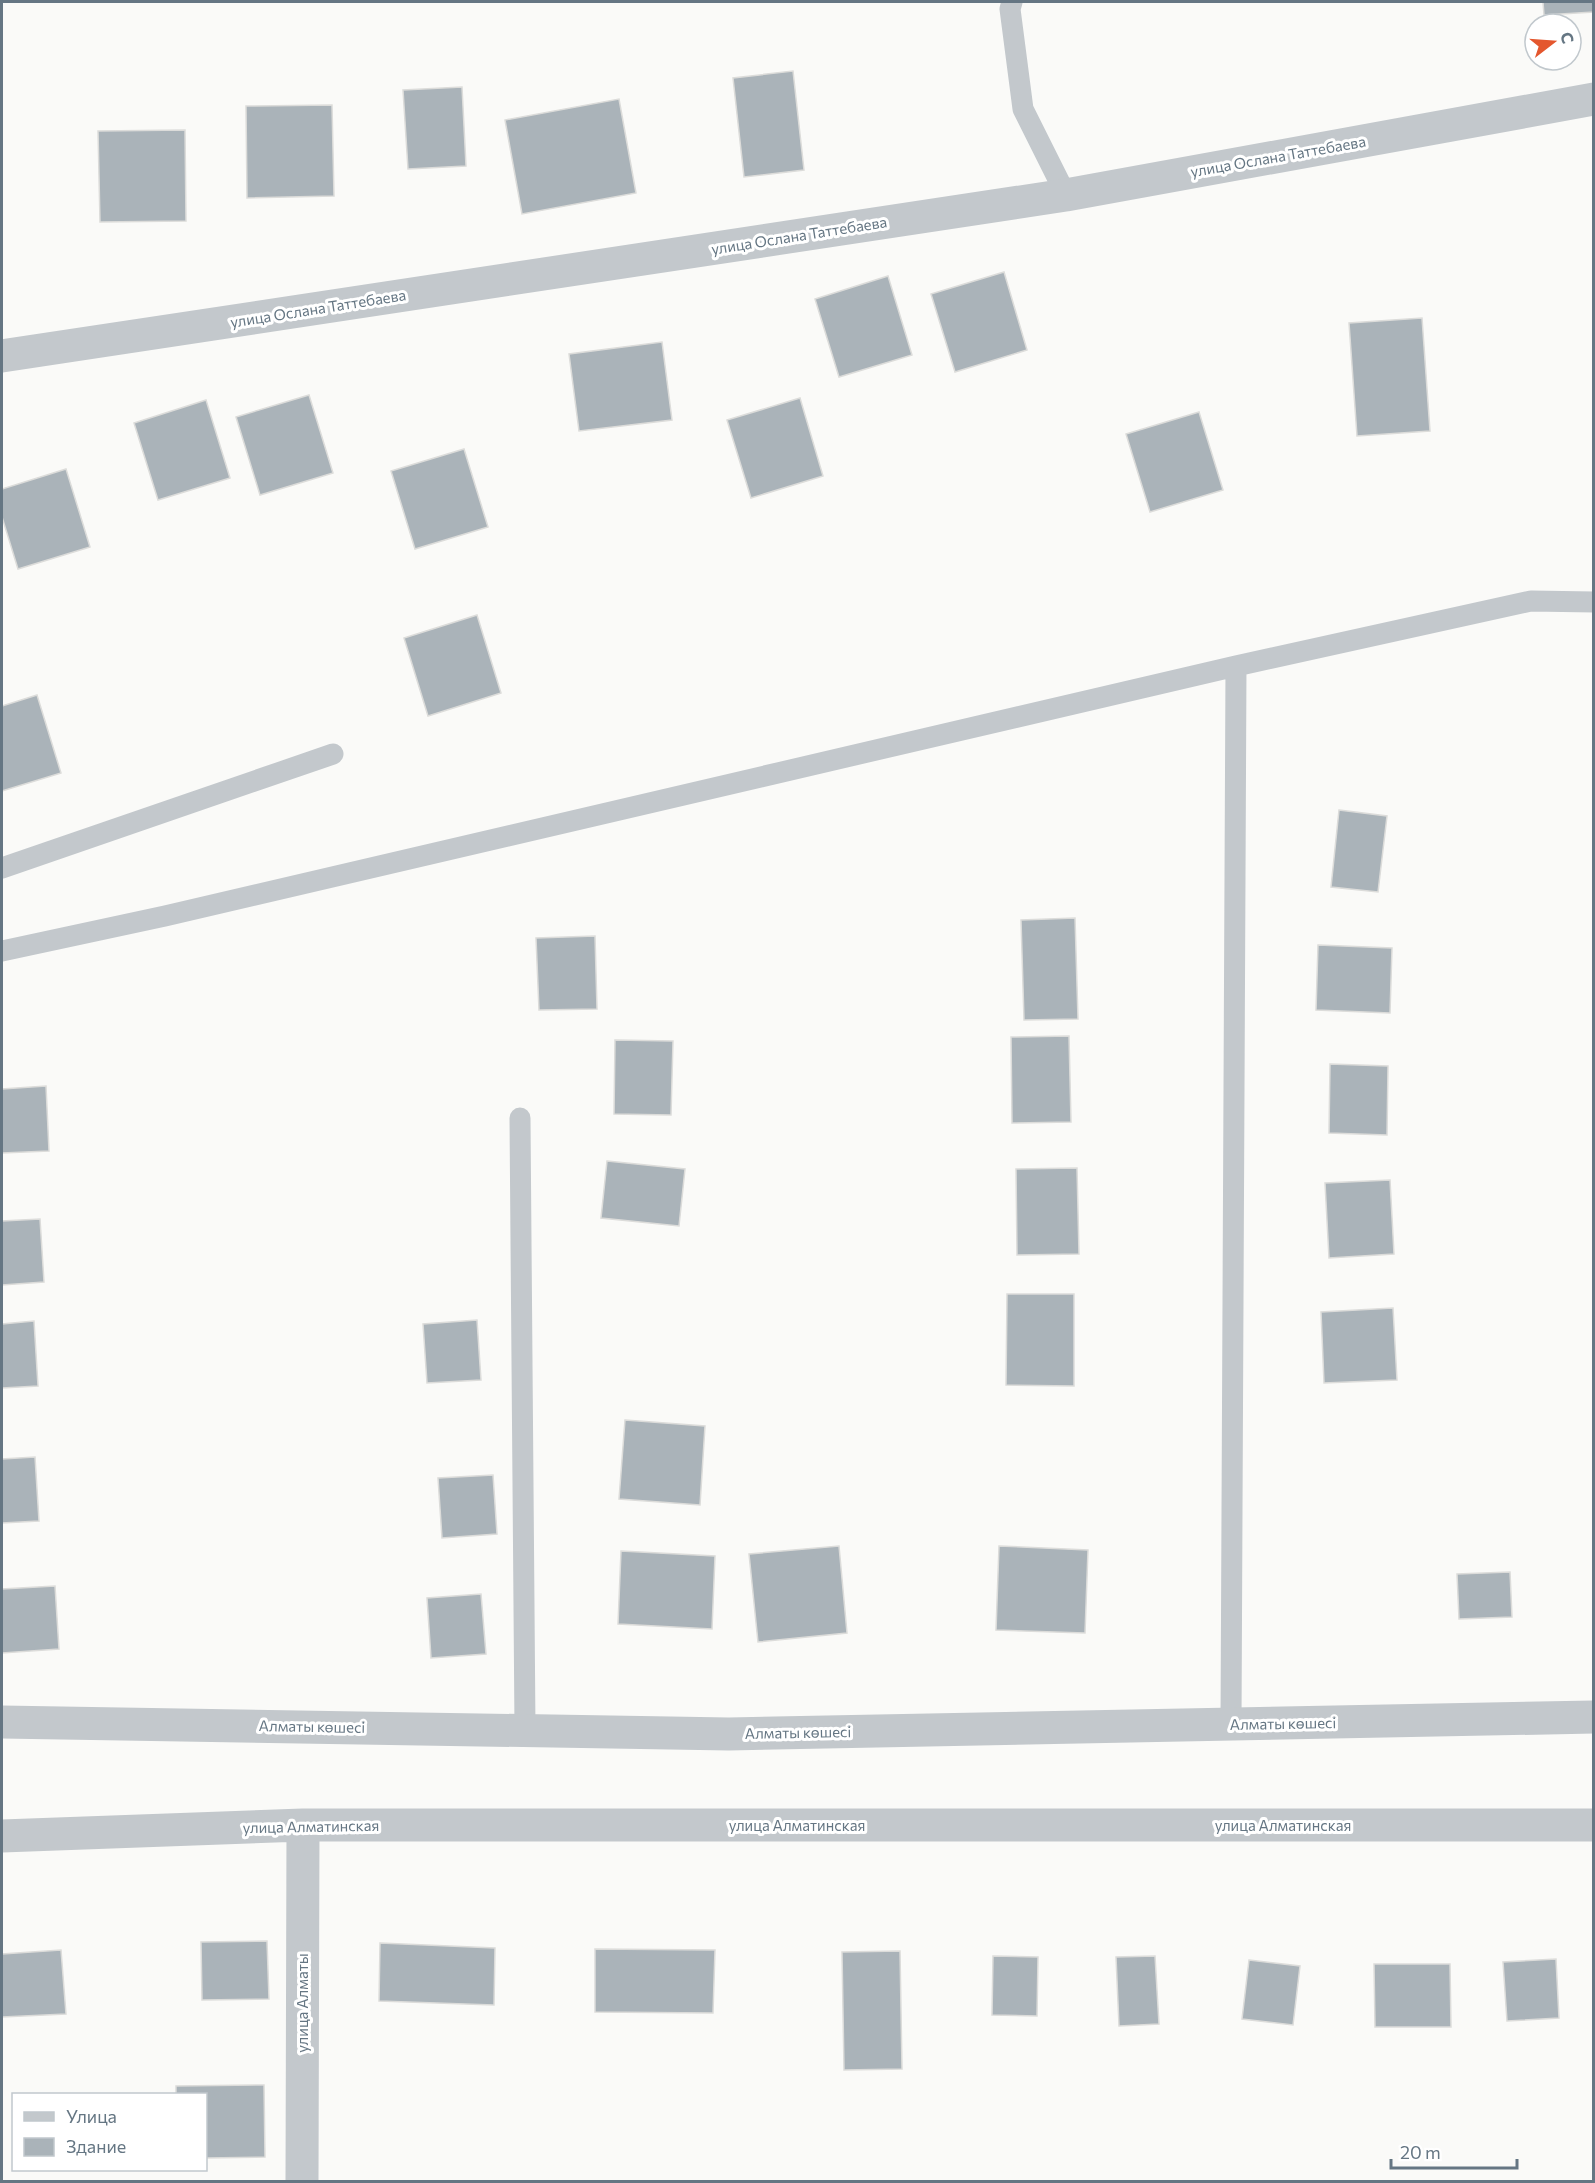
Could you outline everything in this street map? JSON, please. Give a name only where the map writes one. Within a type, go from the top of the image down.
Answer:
[{"type":"street","name":"улица Ослана Таттебаева","points":[[2,357],[1066,195],[1593,99]]},
{"type":"street","name":"Алматы көшесі","points":[[2,1722],[729,1734],[1593,1717]]},
{"type":"street","name":"улица Алматинская","points":[[2,1836],[303,1825],[1593,1825]]},
{"type":"street","name":"улица Алматы","points":[[302,2181],[303,1825]]},
{"type":"lane","points":[[1012,2],[1010,9],[1023,109],[1066,195]]},
{"type":"lane","points":[[2,951],[165,916],[1236,666],[1531,601],[1593,602]]},
{"type":"lane","points":[[1230,1724],[1236,666]]},
{"type":"lane","points":[[2,868],[333,754]]},
{"type":"lane","points":[[520,1118],[525,1729]]},
{"type":"building","points":[[1543,2],[1594,2],[1594,12],[1544,12]]},
{"type":"building","points":[[793,71],[804,170],[744,177],[733,78]]},
{"type":"building","points":[[462,87],[466,166],[408,169],[403,90]]},
{"type":"building","points":[[619,99],[636,193],[522,214],[505,120]]},
{"type":"building","points":[[332,105],[334,196],[247,198],[246,106]]},
{"type":"building","points":[[185,130],[186,221],[100,222],[98,131]]},
{"type":"building","points":[[1004,272],[1027,350],[955,372],[931,294]]},
{"type":"building","points":[[888,276],[912,355],[839,377],[815,299]]},
{"type":"building","points":[[1422,318],[1430,431],[1357,436],[1349,323]]},
{"type":"building","points":[[662,342],[672,420],[579,431],[569,354]]},
{"type":"building","points":[[309,395],[333,473],[260,495],[236,417]]},
{"type":"building","points":[[800,398],[823,476],[751,498],[727,420]]},
{"type":"building","points":[[206,400],[230,478],[158,500],[134,423]]},
{"type":"building","points":[[1199,412],[1223,490],[1150,512],[1126,434]]},
{"type":"building","points":[[464,449],[488,527],[415,549],[391,471]]},
{"type":"building","points":[[66,469],[90,547],[18,569],[2,517],[2,489]]},
{"type":"building","points":[[477,615],[501,693],[428,716],[404,638]]},
{"type":"building","points":[[37,695],[61,773],[2,791],[2,706]]},
{"type":"building","points":[[1339,810],[1387,816],[1378,892],[1331,887]]},
{"type":"building","points":[[1075,918],[1078,1019],[1024,1020],[1021,920]]},
{"type":"building","points":[[595,936],[597,1009],[539,1010],[536,938]]},
{"type":"building","points":[[1318,945],[1392,948],[1390,1013],[1316,1010]]},
{"type":"building","points":[[1069,1036],[1071,1122],[1012,1123],[1011,1037]]},
{"type":"building","points":[[615,1040],[673,1041],[671,1115],[614,1114]]},
{"type":"building","points":[[1330,1064],[1388,1066],[1387,1135],[1329,1133]]},
{"type":"building","points":[[46,1086],[49,1151],[2,1153],[2,1089]]},
{"type":"building","points":[[607,1161],[685,1169],[679,1226],[601,1218]]},
{"type":"building","points":[[1077,1168],[1079,1254],[1017,1255],[1016,1169]]},
{"type":"building","points":[[1390,1180],[1394,1254],[1329,1258],[1325,1183]]},
{"type":"building","points":[[40,1219],[44,1282],[2,1285],[2,1221]]},
{"type":"building","points":[[1007,1294],[1074,1294],[1074,1386],[1006,1385]]},
{"type":"building","points":[[1393,1308],[1397,1380],[1324,1383],[1321,1312]]},
{"type":"building","points":[[477,1320],[481,1380],[427,1383],[423,1324]]},
{"type":"building","points":[[34,1321],[38,1386],[2,1388],[2,1324]]},
{"type":"building","points":[[625,1420],[705,1426],[700,1505],[619,1499]]},
{"type":"building","points":[[35,1457],[39,1521],[2,1523],[2,1459]]},
{"type":"building","points":[[493,1475],[497,1534],[442,1538],[438,1478]]},
{"type":"building","points":[[839,1546],[847,1633],[758,1642],[749,1554]]},
{"type":"building","points":[[999,1546],[1088,1550],[1085,1633],[996,1630]]},
{"type":"building","points":[[621,1551],[715,1556],[712,1629],[618,1624]]},
{"type":"building","points":[[1510,1572],[1512,1617],[1459,1619],[1457,1574]]},
{"type":"building","points":[[55,1586],[59,1649],[2,1653],[2,1589]]},
{"type":"building","points":[[481,1594],[486,1654],[431,1658],[427,1598]]},
{"type":"building","points":[[267,1941],[269,1999],[202,2000],[201,1942]]},
{"type":"building","points":[[380,1943],[495,1948],[494,2005],[379,2001]]},
{"type":"building","points":[[595,1949],[715,1950],[713,2013],[595,2012]]},
{"type":"building","points":[[61,1950],[66,2014],[2,2017],[2,1954]]},
{"type":"building","points":[[900,1951],[902,2069],[844,2070],[842,1952]]},
{"type":"building","points":[[993,1956],[1038,1957],[1037,2016],[992,2015]]},
{"type":"building","points":[[1155,1956],[1159,2024],[1119,2026],[1116,1957]]},
{"type":"building","points":[[1556,1959],[1559,2018],[1507,2021],[1503,1962]]},
{"type":"building","points":[[1249,1960],[1300,1966],[1293,2025],[1242,2019]]},
{"type":"building","points":[[1374,1964],[1450,1964],[1451,2027],[1375,2027]]},
{"type":"building","points":[[264,2085],[265,2157],[207,2158],[207,2093],[176,2093],[176,2086]]}]
